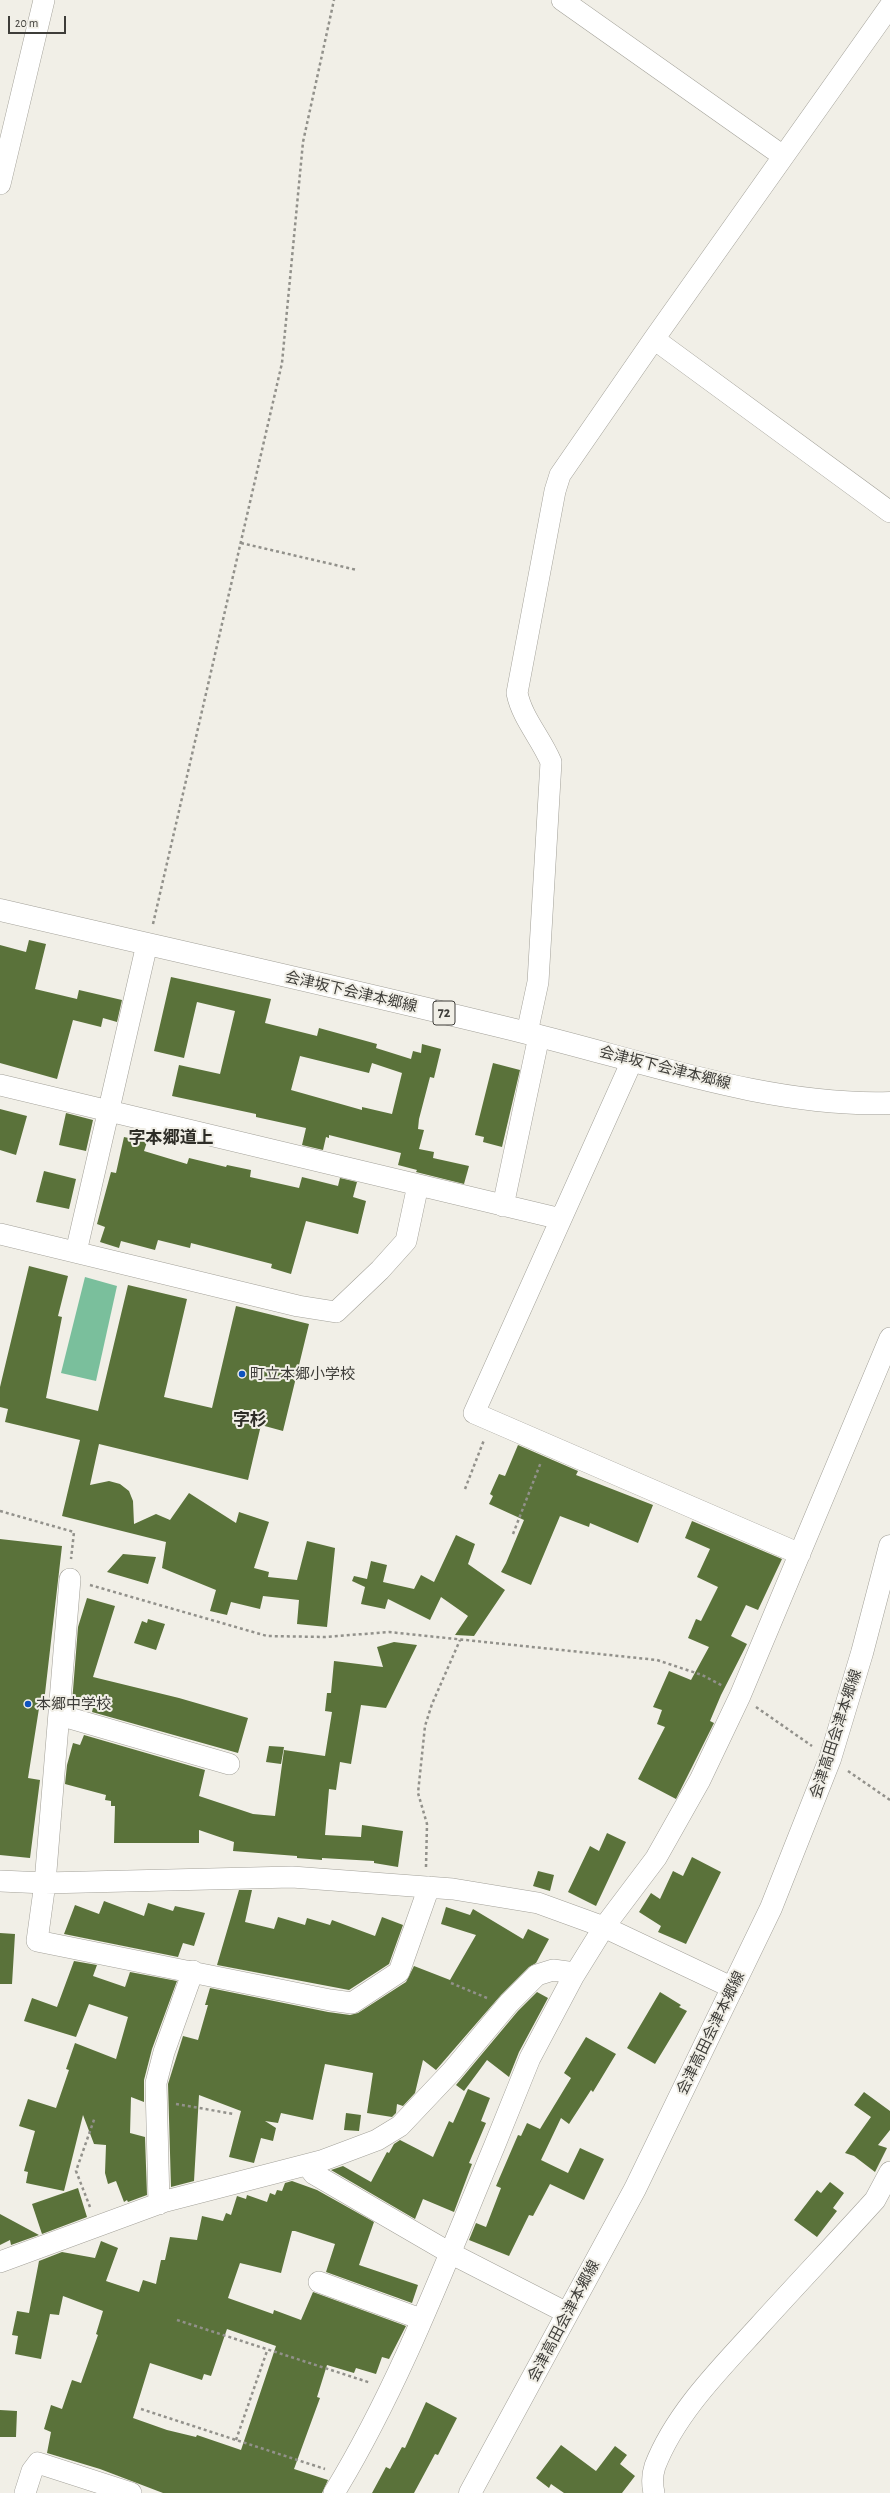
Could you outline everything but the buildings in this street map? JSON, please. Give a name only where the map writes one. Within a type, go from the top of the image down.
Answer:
[{"type":"main road","name":"会津坂下会津本郷線","points":[[0,910],[150,935],[632,1061],[746,1088],[843,1102],[890,1103]]},
{"type":"main road","name":"会津高田会津本郷線","points":[[470,2493],[635,2189],[771,1908],[830,1759],[862,1653],[890,1546]]},
{"type":"street","points":[[0,184],[44,0]]},
{"type":"street","points":[[562,0],[783,156]]},
{"type":"street","points":[[503,1206],[533,1034],[538,982],[551,762],[544,744],[520,708],[517,693],[519,674],[555,492],[560,475],[654,339],[890,6]]},
{"type":"street","points":[[654,339],[890,512]]},
{"type":"street","points":[[76,1252],[150,935]]},
{"type":"street","points":[[632,1061],[474,1413],[800,1554]]},
{"type":"street","points":[[0,1085],[561,1219]]},
{"type":"street","points":[[0,1234],[298,1306],[336,1312],[380,1270],[406,1241],[418,1185]]},
{"type":"street","points":[[334,2493],[390,2389],[450,2253],[530,2058],[575,1972],[604,1927],[656,1858],[700,1780],[740,1696],[890,1338]]},
{"type":"street","points":[[70,1579],[45,1883],[37,1941],[330,2000],[352,2003],[399,1972],[427,1887]]},
{"type":"street","points":[[59,1715],[229,1764]]},
{"type":"street","points":[[0,1881],[45,1883],[292,1877],[427,1887],[538,1903],[604,1927],[733,1988]]},
{"type":"street","points":[[0,2262],[159,2204],[307,2165],[377,2140],[400,2126],[452,2072],[505,2007],[537,1975],[553,1970],[575,1972]]},
{"type":"street","points":[[159,2204],[156,2083],[164,2052],[192,1971]]},
{"type":"street","points":[[307,2165],[314,2174],[450,2253],[568,2313]]},
{"type":"street","points":[[654,2493],[652,2484],[655,2467],[666,2443],[714,2375],[875,2200],[890,2172]]},
{"type":"street","points":[[319,2282],[421,2319]]},
{"type":"street","points":[[25,2493],[32,2471],[38,2463],[131,2493]]},
{"type":"path","points":[[150,935],[282,363],[303,142],[334,0]]},
{"type":"path","points":[[241,542],[357,570]]},
{"type":"path","points":[[465,1489],[492,1421]]},
{"type":"path","points":[[513,1534],[548,1445]]},
{"type":"path","points":[[0,1512],[74,1532],[70,1579],[267,1636],[325,1637],[389,1632],[657,1660],[702,1675],[740,1696],[890,1800]]},
{"type":"path","points":[[427,1887],[427,1824],[418,1794],[425,1726],[460,1640]]},
{"type":"path","points":[[451,1983],[505,2007]]},
{"type":"path","points":[[156,2101],[234,2114]]},
{"type":"path","points":[[94,2117],[76,2170],[97,2227]]},
{"type":"path","points":[[177,2320],[390,2389]]},
{"type":"path","points":[[236,2440],[267,2350]]},
{"type":"path","points":[[141,2409],[345,2475]]},
{"type":"shaded area","points":[[85,1277],[117,1286],[96,1381],[61,1373]]},
{"type":"place","name":"町立本郷小学校","points":[[242,1374]]},
{"type":"place","name":"本郷中学校","points":[[28,1704]]},
{"type":"district","name":"字本郷道上","points":[[171,1138]]},
{"type":"district","name":"字杉","points":[[250,1420]]}]
